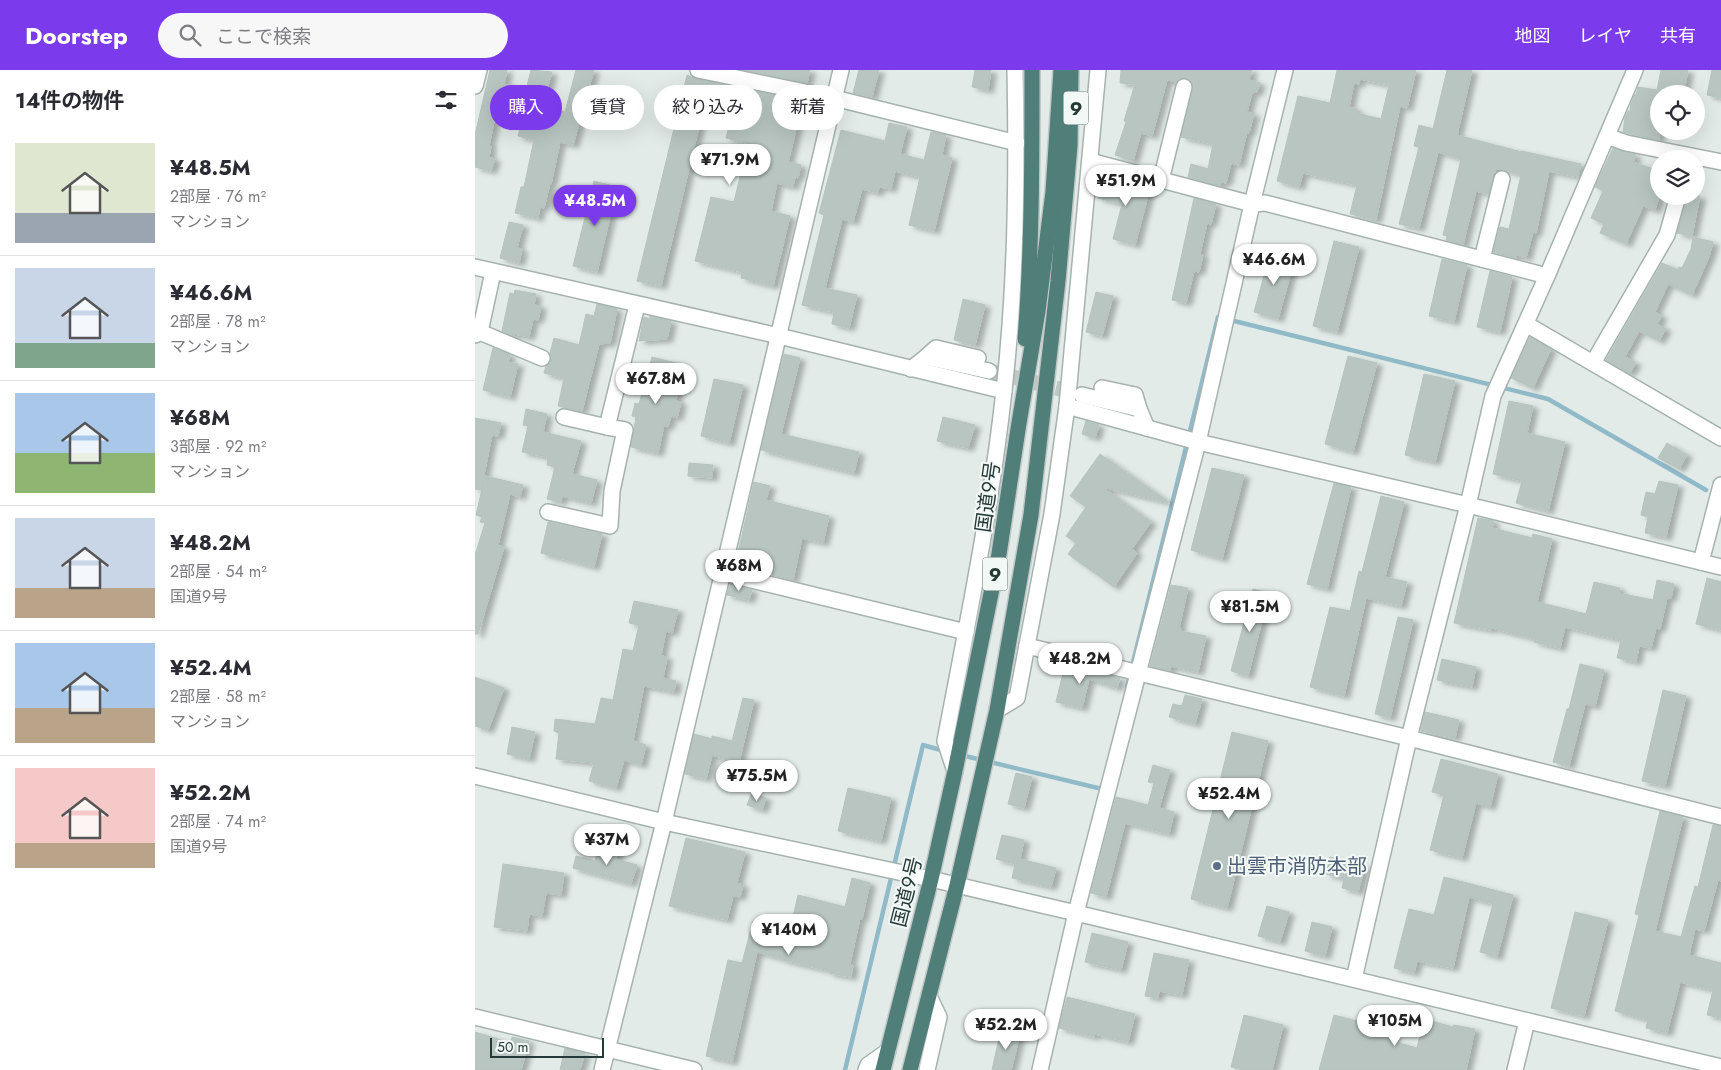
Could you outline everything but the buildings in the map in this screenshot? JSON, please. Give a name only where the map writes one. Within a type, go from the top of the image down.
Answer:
[{"type":"highway","name":"9","points":[[1019,423],[1029,291],[1032,70]]},
{"type":"highway","name":"国道9号","points":[[883,1070],[931,879],[999,554],[1019,423],[1039,311],[1051,202],[1061,70]]},
{"type":"highway","name":"9","points":[[1070,145],[1071,70]]},
{"type":"highway","name":"9","points":[[910,1070],[957,885],[997,710],[1031,515],[1058,281],[1070,145],[1081,70]]},
{"type":"street","points":[[475,86],[479,70]]},
{"type":"street","points":[[698,70],[772,85]]},
{"type":"street","points":[[837,85],[841,70]]},
{"type":"street","points":[[955,771],[945,741],[985,526],[1004,391],[1014,279],[1017,144],[1015,70]]},
{"type":"street","points":[[997,710],[1017,698],[1046,546],[1067,406],[1098,70]]},
{"type":"street","points":[[1040,1070],[1076,913],[1140,672],[1198,442],[1252,204],[1285,70]]},
{"type":"street","points":[[1354,979],[1409,738],[1468,505],[1493,396],[1547,276],[1635,70]]},
{"type":"street","points":[[1161,180],[1184,87]]},
{"type":"street","points":[[844,101],[1017,144]]},
{"type":"street","points":[[601,1070],[664,822],[827,130]]},
{"type":"street","points":[[1607,136],[1626,143],[1658,150]]},
{"type":"street","points":[[1705,160],[1721,162]]},
{"type":"street","points":[[1090,161],[1252,204],[1265,203],[1547,276]]},
{"type":"street","points":[[1482,259],[1502,179]]},
{"type":"street","points":[[1593,363],[1667,236],[1676,205]]},
{"type":"street","points":[[475,267],[779,336],[1004,391]]},
{"type":"street","points":[[493,272],[477,332],[542,358]]},
{"type":"street","points":[[1058,281],[1075,307]]},
{"type":"street","points":[[607,427],[637,305]]},
{"type":"street","points":[[1526,324],[1721,438]]},
{"type":"street","points":[[911,369],[936,348],[978,358]]},
{"type":"street","points":[[925,358],[989,371]]},
{"type":"street","points":[[1102,388],[1135,395],[1147,428]]},
{"type":"street","points":[[1082,395],[1139,409]]},
{"type":"street","points":[[1067,406],[1198,442],[1468,505],[1721,568]]},
{"type":"street","points":[[548,512],[610,526],[612,491],[625,430],[564,417]]},
{"type":"street","points":[[1701,562],[1721,485]]},
{"type":"street","points":[[1031,515],[1046,546]]},
{"type":"street","points":[[985,526],[999,554]]},
{"type":"street","points":[[723,573],[966,632]]},
{"type":"street","points":[[1027,646],[1409,738],[1721,817]]},
{"type":"street","points":[[475,776],[664,822],[957,885],[1721,1067]]},
{"type":"street","points":[[927,1070],[939,1017],[929,996]]},
{"type":"street","points":[[475,1017],[694,1070]]},
{"type":"street","points":[[1515,1070],[1527,1021]]},
{"type":"street","points":[[867,1070],[868,1065],[887,1051]]},
{"type":"waterway","points":[[1127,687],[1218,317],[1548,399],[1706,490]]},
{"type":"waterway","points":[[845,1070],[923,745],[944,751]]},
{"type":"waterway","points":[[961,755],[1102,789],[1102,786]]},
{"type":"tunnel","points":[[989,371],[1080,394]]},
{"type":"place","name":"出雲市消防本部","points":[[1217,866]]}]
